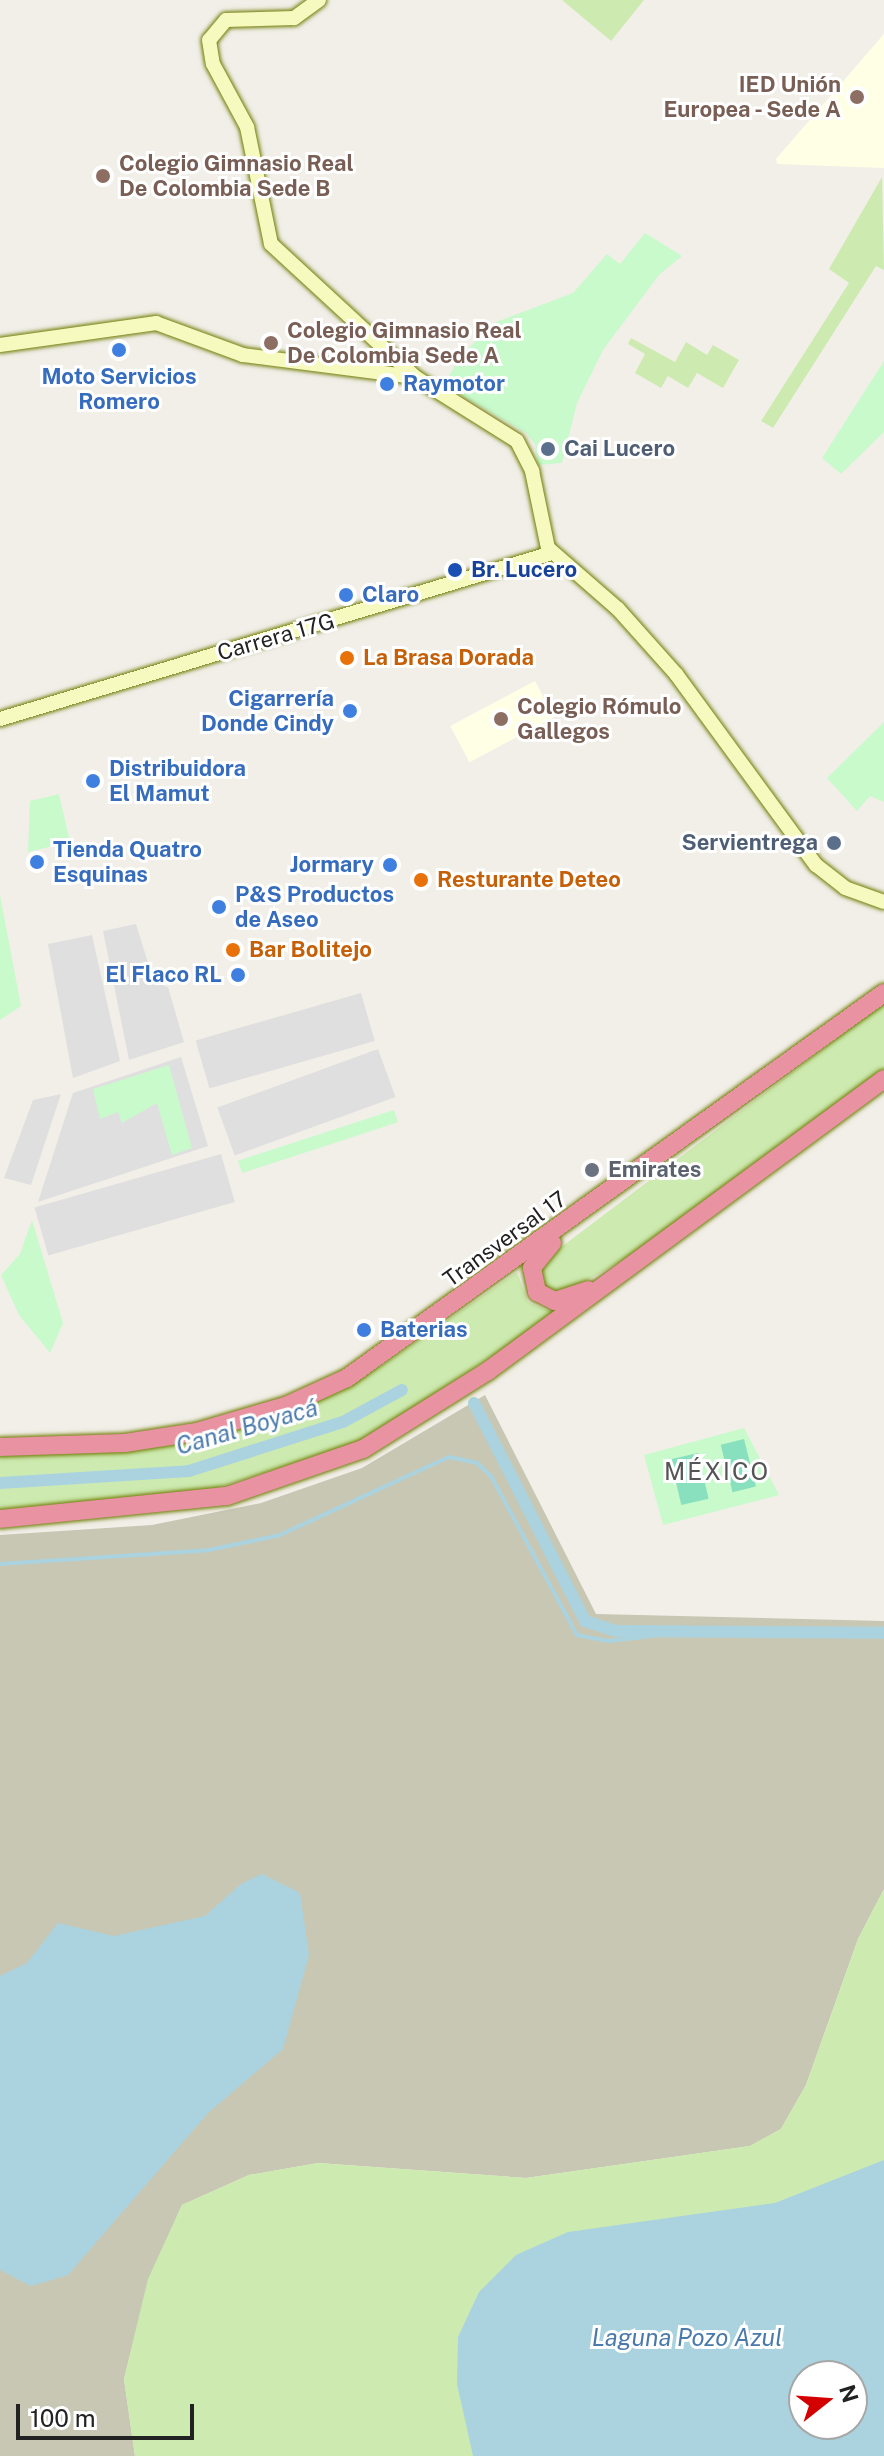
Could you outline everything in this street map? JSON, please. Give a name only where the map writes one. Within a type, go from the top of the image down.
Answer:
[{"type":"highway","name":"Transversal 17","points":[[0,1447],[172,1437],[303,1399],[373,1362],[884,993]]},
{"type":"highway","points":[[0,1519],[185,1504],[257,1490],[337,1461],[458,1393],[884,1079]]},
{"type":"highway","points":[[566,1225],[532,1268],[542,1298],[562,1300],[619,1275]]},
{"type":"street","points":[[319,0],[294,18],[238,17],[214,29],[210,56],[245,120],[267,235],[284,261],[415,377],[521,446],[532,471],[543,537],[552,553],[631,622],[805,852],[838,882],[884,902]]},
{"type":"street","points":[[0,345],[112,326],[165,324],[201,344],[243,355],[415,377]]},
{"type":"street","name":"Carrera 17G","points":[[0,719],[552,553]]},
{"type":"shaded area","name":"IED Unión Europea - Sede A","points":[[884,34],[884,168],[777,164],[776,159]]},
{"type":"shaded area","name":"Colegio Rómulo Gallegos","points":[[535,681],[554,717],[469,762],[450,726]]},
{"type":"shaded area","points":[[136,924],[154,982],[168,987],[184,1042],[129,1060],[103,931]]},
{"type":"shaded area","points":[[92,935],[120,1061],[73,1078],[48,944]]},
{"type":"shaded area","points":[[361,993],[375,1041],[209,1088],[196,1040]]},
{"type":"shaded area","points":[[378,1049],[395,1097],[235,1155],[217,1107]]},
{"type":"shaded area","points":[[181,1057],[208,1146],[38,1202],[73,1093]]},
{"type":"shaded area","points":[[61,1094],[31,1185],[4,1178],[33,1100]]},
{"type":"shaded area","points":[[221,1154],[235,1202],[48,1256],[35,1207]]},
{"type":"shaded area","points":[[485,1395],[596,1614],[884,1621],[884,1889],[858,1939],[806,2085],[781,2129],[750,2146],[526,2178],[318,2163],[249,2175],[182,2205],[149,2279],[124,2379],[135,2456],[0,2456],[0,1535],[152,1525],[261,1503],[362,1468]]},
{"type":"green space","points":[[562,0],[644,0],[611,41]]},
{"type":"green space","points":[[882,177],[884,270],[876,266],[773,428],[761,421],[849,283],[829,269]]},
{"type":"green space","points":[[645,233],[682,256],[659,275],[603,350],[577,403],[562,463],[538,465],[535,444],[526,433],[444,385],[461,355],[496,322],[573,293],[607,254],[620,264]]},
{"type":"green space","points":[[631,338],[675,362],[686,342],[707,355],[713,345],[739,360],[723,388],[697,373],[688,388],[668,376],[661,388],[635,373],[645,354],[628,344]]},
{"type":"green space","points":[[884,361],[884,432],[841,474],[822,458]]},
{"type":"green space","points":[[884,722],[884,802],[870,796],[857,811],[827,778]]},
{"type":"green space","points":[[59,794],[70,842],[28,852],[30,801]]},
{"type":"green space","points":[[0,895],[21,1006],[0,1020]]},
{"type":"green space","points":[[884,1003],[884,1069],[643,1248],[574,1288],[556,1293],[545,1287],[540,1267],[556,1251]]},
{"type":"green space","points":[[169,1065],[192,1148],[172,1155],[157,1103],[122,1123],[118,1112],[100,1119],[93,1089]]},
{"type":"green space","points":[[394,1110],[398,1122],[242,1173],[238,1161]]},
{"type":"green space","points":[[32,1220],[63,1323],[50,1353],[19,1315],[1,1275],[20,1254]]},
{"type":"green space","points":[[517,1272],[528,1302],[556,1314],[363,1441],[194,1495],[0,1511],[0,1456],[130,1451],[191,1442],[288,1414],[383,1365]]},
{"type":"green space","points":[[744,1428],[779,1495],[663,1525],[644,1455]]},
{"type":"green space","points":[[744,1439],[756,1487],[733,1492],[721,1445]]},
{"type":"green space","points":[[698,1453],[709,1499],[681,1505],[671,1459]]},
{"type":"green space","points":[[884,1889],[884,2456],[135,2456],[124,2379],[148,2279],[182,2205],[249,2175],[318,2163],[526,2178],[750,2146],[781,2129],[806,2085],[858,1939]]},
{"type":"water","points":[[262,1874],[300,1893],[309,1955],[283,2049],[208,2113],[68,2275],[31,2286],[0,2270],[0,1976],[27,1963],[58,1923],[114,1936],[205,1916],[241,1884]]},
{"type":"water","name":"Laguna Pozo Azul","points":[[884,2160],[884,2456],[473,2456],[457,2384],[458,2337],[479,2292],[516,2255],[568,2232],[775,2203]]},
{"type":"waterway","name":"Canal Boyacá","points":[[0,1483],[189,1471],[343,1422],[402,1390]]},
{"type":"waterway","points":[[474,1403],[585,1621],[616,1631],[884,1633]]},
{"type":"waterway","points":[[0,1564],[209,1550],[280,1535],[449,1457],[477,1463],[491,1476],[577,1635],[609,1641],[701,1630]]},
{"type":"place","name":"IED Unión Europea - Sede A","points":[[857,97]]},
{"type":"place","name":"Colegio Gimnasio Real De Colombia Sede B","points":[[103,176]]},
{"type":"place","name":"Colegio Gimnasio Real De Colombia Sede A","points":[[271,343]]},
{"type":"place","name":"Moto Servicios Romero","points":[[119,350]]},
{"type":"place","name":"Raymotor","points":[[387,384]]},
{"type":"place","name":"Cai Lucero","points":[[548,449]]},
{"type":"place","name":"Br. Lucero","points":[[455,570]]},
{"type":"place","name":"Claro","points":[[346,595]]},
{"type":"place","name":"La Brasa Dorada","points":[[347,658]]},
{"type":"place","name":"Cigarrería Donde Cindy","points":[[350,711]]},
{"type":"place","name":"Colegio Rómulo Gallegos","points":[[501,719]]},
{"type":"place","name":"Distribuidora El Mamut","points":[[93,781]]},
{"type":"place","name":"Servientrega","points":[[834,843]]},
{"type":"place","name":"Tienda Quatro Esquinas","points":[[37,862]]},
{"type":"place","name":"Jormary","points":[[390,865]]},
{"type":"place","name":"Resturante Deteo","points":[[421,880]]},
{"type":"place","name":"P&S Productos de Aseo","points":[[219,907]]},
{"type":"place","name":"Bar Bolitejo","points":[[233,950]]},
{"type":"place","name":"El Flaco RL","points":[[238,975]]},
{"type":"place","name":"Emirates","points":[[592,1170]]},
{"type":"place","name":"Baterias","points":[[364,1330]]},
{"type":"district","name":"MÉXICO","points":[[717,1472]]}]
